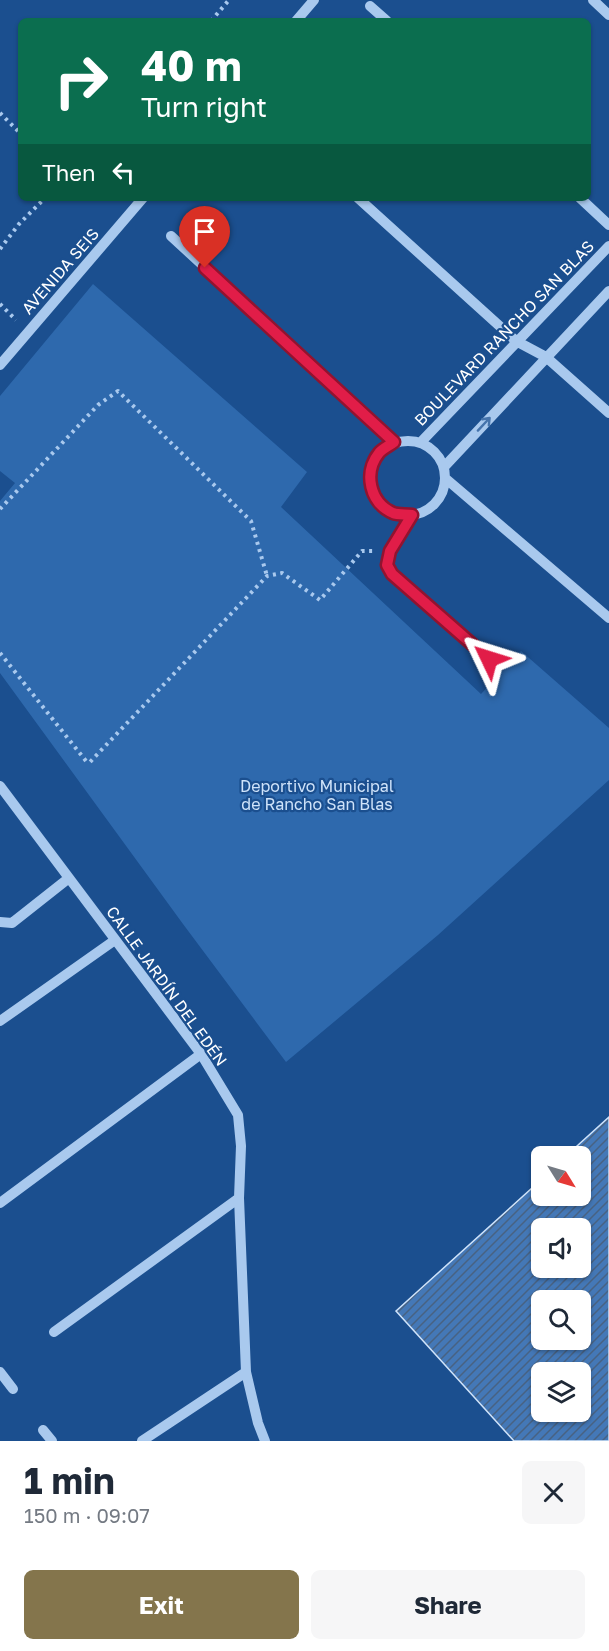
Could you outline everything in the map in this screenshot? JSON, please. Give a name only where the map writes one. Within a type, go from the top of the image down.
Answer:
[{"type":"street","points":[[299,18],[314,0]]},
{"type":"street","points":[[593,0],[609,15]]},
{"type":"street","points":[[370,6],[384,18]]},
{"type":"street","name":"AVENIDA SEIS","points":[[0,364],[140,201]]},
{"type":"street","points":[[361,201],[516,341],[546,357],[609,413]]},
{"type":"street","points":[[583,201],[609,225]]},
{"type":"street","points":[[171,236],[394,442]]},
{"type":"street","name":"BOULEVARD RANCHO SAN BLAS","points":[[421,442],[609,246]]},
{"type":"street","points":[[609,291],[546,357],[445,472],[441,495],[429,509],[412,515],[394,513],[379,503],[371,487],[371,469],[379,453],[394,442],[407,440],[421,442],[435,452],[445,472],[609,618]]},
{"type":"street","points":[[412,515],[390,551],[387,565],[392,574],[489,659]]},
{"type":"street","name":"CALLE JARDÍN DEL EDÉN","points":[[0,786],[201,1054],[238,1115],[242,1146],[239,1198],[246,1372],[258,1423],[265,1441]]},
{"type":"street","points":[[0,922],[12,923],[69,878]]},
{"type":"street","points":[[0,1021],[115,940]]},
{"type":"street","points":[[0,1203],[201,1054]]},
{"type":"street","points":[[54,1332],[239,1198]]},
{"type":"street","points":[[0,1372],[13,1389]]},
{"type":"street","points":[[141,1441],[246,1372]]},
{"type":"street","points":[[43,1430],[52,1441]]},
{"type":"path","points":[[214,18],[229,0]]},
{"type":"path","points":[[0,113],[18,131]]},
{"type":"path","points":[[0,249],[19,224],[42,201]]},
{"type":"path","points":[[0,304],[28,331]]},
{"type":"path","points":[[0,509],[98,405],[118,391],[252,521],[267,576]]},
{"type":"path","points":[[0,653],[86,761],[90,762],[267,576],[282,573],[320,600],[362,551],[390,551]]},
{"type":"green space","name":"Deportivo Municipal de Rancho San Blas","points":[[93,284],[307,472],[281,507],[481,694],[521,651],[609,728],[609,780],[438,935],[286,1062],[0,673],[0,501],[15,483],[0,471],[0,396]]},
{"type":"building","points":[[609,1117],[609,1441],[514,1441],[396,1311],[531,1189],[531,1206],[591,1206],[591,1146],[577,1146]]},
{"type":"route","points":[[205,268],[394,442],[379,453],[371,469],[371,487],[379,503],[394,513],[412,515],[390,551],[387,565],[392,574],[489,659]]}]
